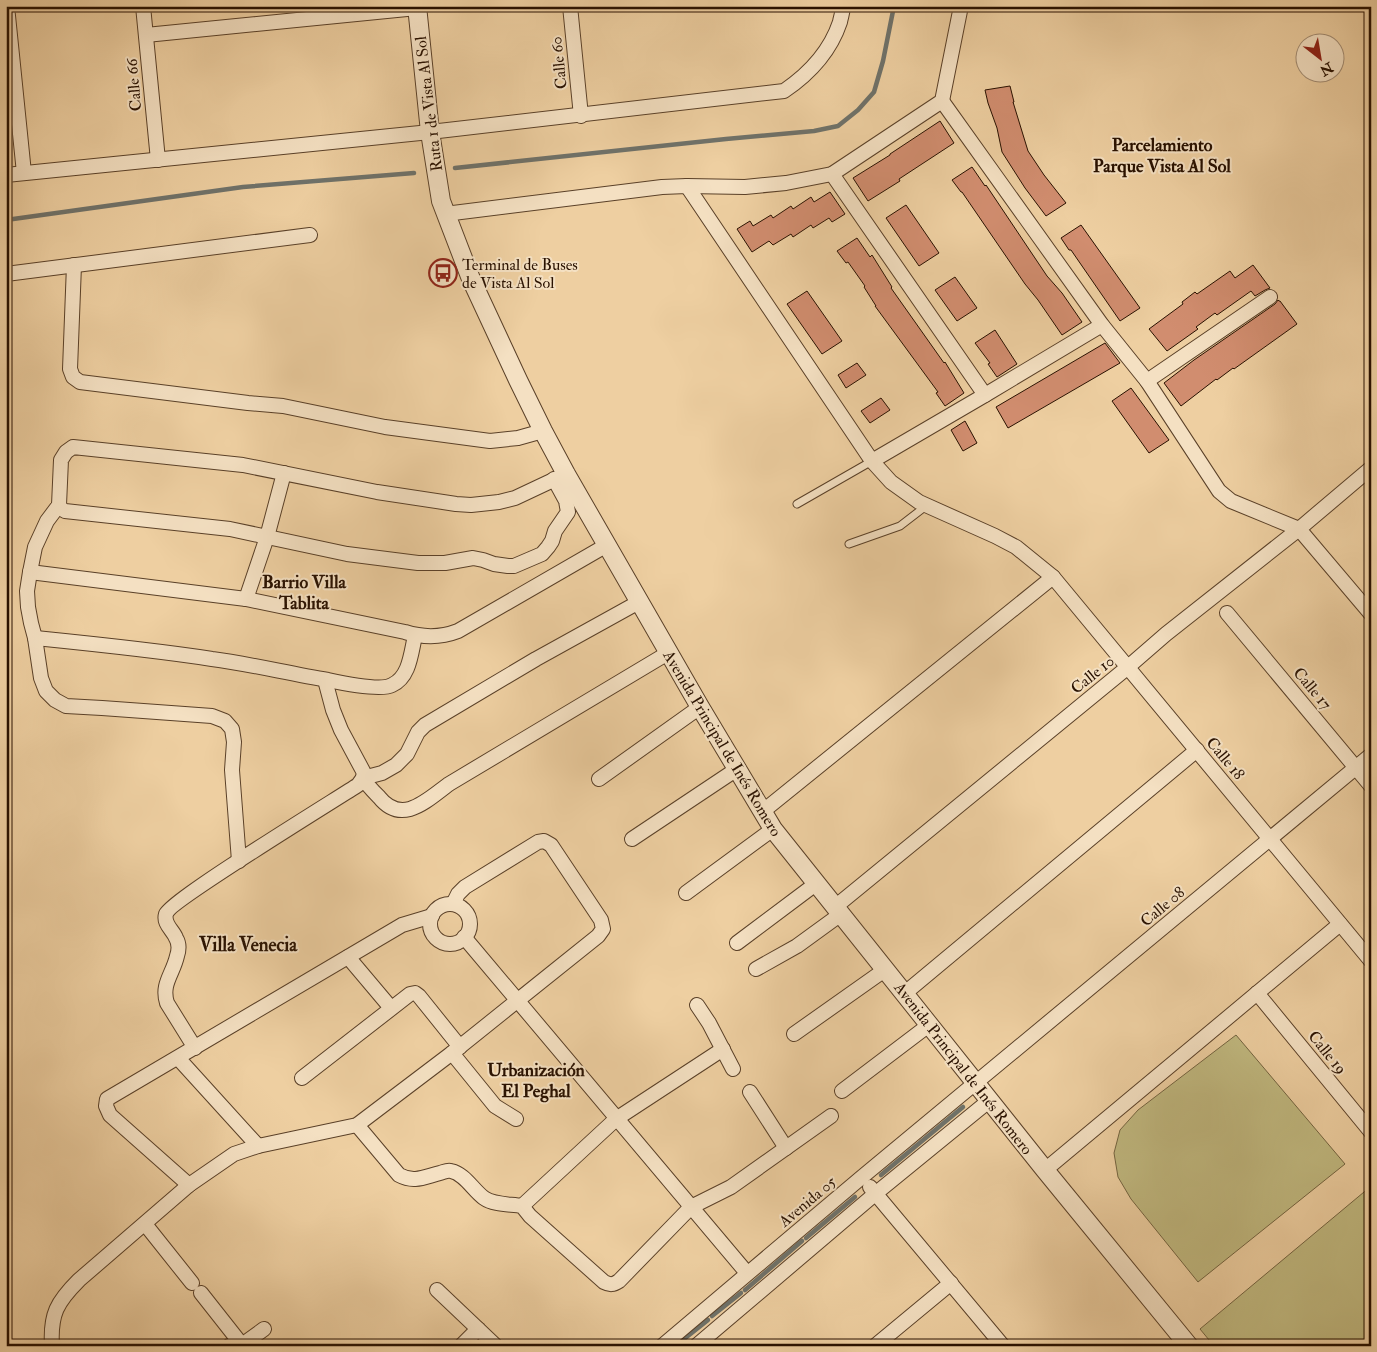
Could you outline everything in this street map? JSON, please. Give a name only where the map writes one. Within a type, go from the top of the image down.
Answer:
[{"type":"street","points":[[7,6],[24,173]]},
{"type":"street","name":"Calle 66","points":[[143,6],[158,160]]},
{"type":"street","name":"Calle 60","points":[[570,6],[581,116]]},
{"type":"street","points":[[6,175],[581,116],[784,91],[799,81],[823,55],[837,29],[843,6]]},
{"type":"street","points":[[443,208],[652,188],[687,186],[746,187],[786,183],[832,174],[942,101],[961,6]]},
{"type":"street","points":[[146,35],[417,7]]},
{"type":"street","name":"Ruta 1 de Vista Al Sol","points":[[417,7],[430,132],[443,208]]},
{"type":"street","points":[[942,101],[1102,325],[1148,381],[1219,491],[1232,501],[1299,529],[1371,614]]},
{"type":"street","points":[[832,174],[985,396]]},
{"type":"street","name":"Calle 18","points":[[687,186],[872,461],[891,482],[919,502],[1016,547],[1053,577],[1371,961]]},
{"type":"street","name":"Avenida Principal de Inés Romero","points":[[443,208],[471,279],[543,431],[560,477],[607,545],[668,653],[773,829],[1045,1170],[1189,1346]]},
{"type":"street","points":[[6,274],[310,235]]},
{"type":"street","points":[[74,265],[70,369],[73,377],[80,382],[284,406],[385,427],[490,441],[518,438],[543,431]]},
{"type":"street","points":[[1148,381],[1270,297]]},
{"type":"street","points":[[872,461],[985,396],[1102,325]]},
{"type":"street","points":[[59,505],[65,511],[230,529],[347,554],[418,563],[445,563],[478,558],[501,566],[514,566],[542,554],[552,541],[555,531],[568,512],[560,477],[515,498],[471,505],[378,492],[243,465],[73,447],[66,452],[61,460],[59,505],[41,533],[34,553],[27,591],[28,607],[43,684],[50,696],[66,706],[212,716],[222,719],[228,724],[232,729],[234,742],[232,770],[239,861]]},
{"type":"street","name":"Calle 10","points":[[756,969],[797,946],[1166,634],[1299,529],[1371,468]]},
{"type":"street","points":[[246,599],[267,537],[284,473]]},
{"type":"street","points":[[30,572],[246,599],[405,632],[415,636],[434,637],[458,631],[607,545]]},
{"type":"street","points":[[762,812],[1053,577]]},
{"type":"street","points":[[363,778],[382,773],[396,765],[407,754],[418,732],[425,725],[536,659],[639,602]]},
{"type":"street","name":"Calle 17","points":[[1227,613],[1371,786]]},
{"type":"street","points":[[35,638],[214,659],[325,680],[382,688],[392,685],[401,678],[408,666],[415,636]]},
{"type":"street","points":[[363,778],[381,801],[391,809],[400,811],[410,809],[668,653]]},
{"type":"street","points":[[195,1048],[165,998],[166,986],[176,960],[178,948],[176,938],[167,924],[166,915],[168,910],[195,890],[358,785],[363,778],[363,771],[341,730],[328,695],[325,680]]},
{"type":"street","points":[[599,779],[700,707]]},
{"type":"street","points":[[905,993],[1197,750]]},
{"type":"street","name":"Calle 08","points":[[976,1083],[1371,755]]},
{"type":"street","points":[[632,839],[737,770]]},
{"type":"street","points":[[686,893],[773,829]]},
{"type":"street","points":[[52,1346],[52,1319],[58,1305],[68,1291],[189,1185],[234,1154],[258,1146],[357,1125],[456,1050],[598,936],[603,929],[601,920],[551,845],[544,841],[538,842],[465,887],[458,894],[453,904]]},
{"type":"street","points":[[737,943],[816,883]]},
{"type":"street","points":[[453,904],[463,908],[469,917],[470,928],[464,937],[455,943],[444,942],[439,940],[432,932],[430,921],[440,906],[453,904]]},
{"type":"street","points":[[189,1185],[110,1115],[106,1106],[107,1099],[402,925],[432,916]]},
{"type":"street","points":[[1045,1170],[1340,924]]},
{"type":"street","points":[[464,937],[747,1274]]},
{"type":"street","points":[[348,957],[391,1008]]},
{"type":"street","points":[[794,1034],[886,969]]},
{"type":"street","points":[[302,1078],[391,1008],[415,992],[495,1106],[516,1119]]},
{"type":"street","name":"Calle 19","points":[[1257,993],[1371,1132]]},
{"type":"street","points":[[697,1006],[724,1049],[733,1069]]},
{"type":"street","points":[[842,1091],[929,1024]]},
{"type":"street","points":[[522,1206],[616,1119],[724,1049]]},
{"type":"street","points":[[178,1058],[258,1146]]},
{"type":"street","name":"Avenida 05","points":[[662,1346],[976,1083]]},
{"type":"street","points":[[750,1092],[786,1148]]},
{"type":"street","points":[[696,1346],[875,1194],[990,1100]]},
{"type":"street","points":[[357,1125],[399,1175],[407,1179],[414,1180],[453,1171],[491,1202],[522,1206],[530,1216],[609,1285],[619,1281],[691,1207],[731,1187],[831,1116]]},
{"type":"street","points":[[862,1177],[1003,1346]]},
{"type":"street","points":[[145,1224],[242,1345]]},
{"type":"street","points":[[875,1346],[951,1283]]},
{"type":"street","points":[[437,1290],[496,1346]]},
{"type":"street","points":[[229,1346],[242,1345],[264,1329]]},
{"type":"street","points":[[461,1346],[478,1329]]},
{"type":"lane","points":[[797,504],[872,461]]},
{"type":"lane","points":[[849,544],[900,526],[926,506]]},
{"type":"shaded area","points":[[1236,1035],[1345,1164],[1198,1282],[1131,1199],[1118,1177],[1114,1153],[1120,1130],[1138,1110]]},
{"type":"shaded area","points":[[1370,1187],[1371,1346],[1214,1346],[1200,1329]]},
{"type":"building","points":[[1010,86],[1028,151],[1066,203],[1046,216],[1002,152],[997,128],[988,103],[985,90]]},
{"type":"building","points":[[940,121],[954,143],[868,201],[853,178]]},
{"type":"building","points":[[972,167],[1047,276],[1062,293],[1082,322],[1062,335],[952,180]]},
{"type":"building","points":[[830,192],[845,214],[832,222],[829,218],[813,228],[811,225],[793,237],[791,234],[773,245],[769,241],[752,252],[737,229],[750,221],[753,226],[771,215],[773,218],[791,206],[793,209],[811,197],[814,202]]},
{"type":"building","points":[[906,205],[939,253],[919,266],[886,218]]},
{"type":"building","points":[[1081,225],[1140,308],[1120,321],[1061,238]]},
{"type":"building","points":[[857,238],[870,257],[872,255],[891,288],[945,362],[964,393],[945,406],[936,393],[938,392],[875,306],[865,286],[848,262],[846,263],[837,251]]},
{"type":"building","points":[[1253,265],[1270,288],[1255,296],[1251,291],[1217,315],[1215,313],[1196,327],[1198,329],[1167,351],[1149,329],[1183,304],[1182,302],[1195,292],[1197,294],[1230,271],[1235,278]]},
{"type":"building","points":[[955,277],[977,308],[957,321],[935,290]]},
{"type":"building","points":[[807,291],[842,341],[822,354],[787,304]]},
{"type":"building","points":[[1278,300],[1297,324],[1234,369],[1216,379],[1181,406],[1164,383]]},
{"type":"building","points":[[995,330],[1017,364],[997,377],[988,364],[990,363],[975,343]]},
{"type":"building","points":[[1105,343],[1120,363],[1008,428],[996,407]]},
{"type":"building","points":[[857,363],[866,375],[846,388],[838,375]]},
{"type":"building","points":[[1131,388],[1169,440],[1149,453],[1112,401]]},
{"type":"building","points":[[881,398],[890,410],[870,423],[861,411]]},
{"type":"building","points":[[965,421],[977,443],[963,451],[951,430]]},
{"type":"waterway","points":[[455,168],[814,131],[838,126],[858,110],[874,92],[883,61],[894,6]]},
{"type":"waterway","points":[[6,220],[243,187],[414,173]]},
{"type":"waterway","points":[[881,1175],[963,1107]]},
{"type":"waterway","points":[[806,1238],[855,1197]]},
{"type":"waterway","points":[[745,1290],[802,1241]]},
{"type":"waterway","points":[[712,1316],[741,1293]]},
{"type":"waterway","points":[[679,1343],[708,1320]]},
{"type":"place","name":"Terminal de Buses de Vista Al Sol","points":[[443,273]]},
{"type":"district","name":"Parcelamiento Parque Vista Al Sol","points":[[1162,155]]},
{"type":"district","name":"Barrio Villa Tablita","points":[[304,592]]},
{"type":"district","name":"Villa Venecia","points":[[248,944]]},
{"type":"district","name":"Urbanización El Peghal","points":[[536,1080]]}]
